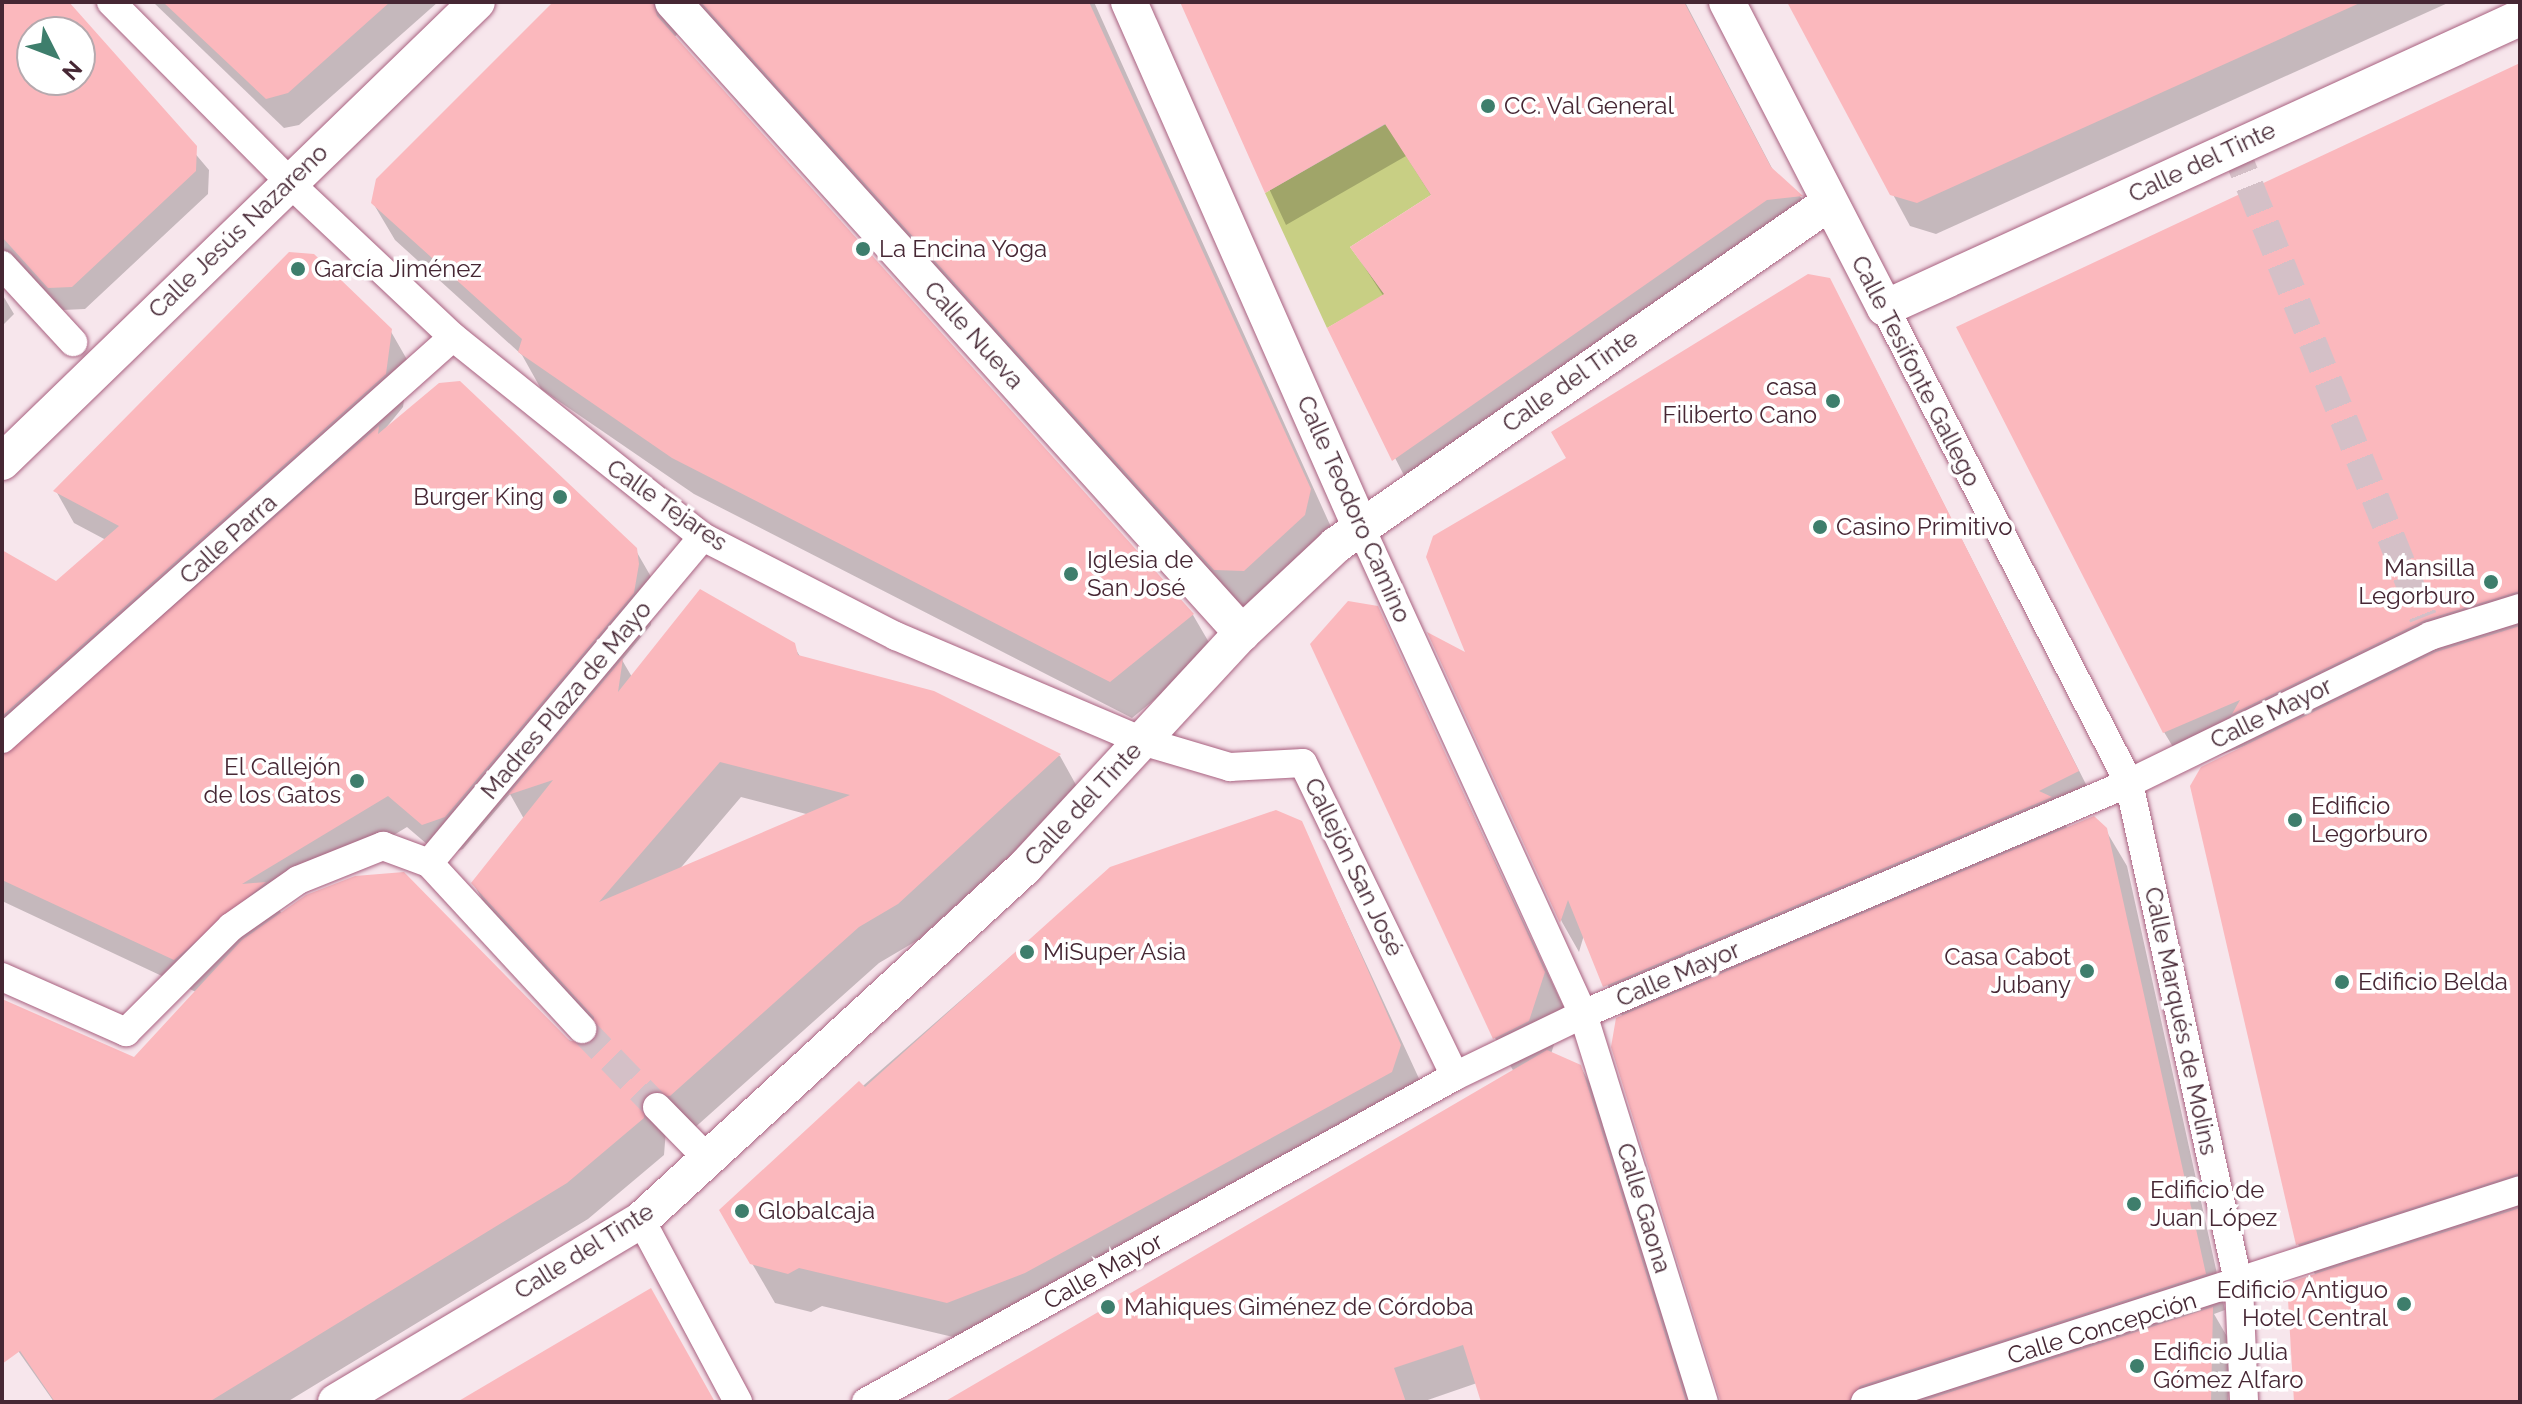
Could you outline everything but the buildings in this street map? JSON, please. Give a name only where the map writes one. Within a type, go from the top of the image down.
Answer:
[{"type":"street","name":"Calle Tejares","points":[[111,2],[289,182],[453,337],[703,537],[896,636],[1142,741]]},
{"type":"street","name":"Calle Jesús Nazareno","points":[[2,462],[477,2]]},
{"type":"street","name":"Calle Nueva","points":[[673,2],[1242,633]]},
{"type":"street","name":"Calle Teodoro Camino","points":[[1129,2],[1360,526],[1583,1014]]},
{"type":"street","name":"Calle Tesifonte Gallego","points":[[1727,2],[2129,783]]},
{"type":"street","points":[[2516,2],[2520,9]]},
{"type":"street","name":"Calle del Tinte","points":[[1885,308],[2520,18]]},
{"type":"street","name":"Calle del Tinte","points":[[336,1402],[641,1220],[1025,867],[1242,633],[1360,526],[1829,203]]},
{"type":"street","points":[[2,265],[73,342]]},
{"type":"street","name":"Calle Parra","points":[[2,739],[453,337]]},
{"type":"street","name":"Madres Plaza de Mayo","points":[[429,863],[703,537]]},
{"type":"street","name":"Calle Mayor","points":[[866,1402],[1455,1076],[1583,1014],[2129,783],[2427,626],[2520,608]]},
{"type":"street","name":"Callejón San José","points":[[1142,741],[1230,767],[1303,763],[1455,1076]]},
{"type":"street","name":"Calle Marqués de Molins","points":[[2129,783],[2239,1286],[2244,1402]]},
{"type":"street","points":[[2,977],[126,1032],[231,927],[298,880],[383,846],[429,863],[582,1029]]},
{"type":"street","name":"Calle Gaona","points":[[1583,1014],[1704,1402]]},
{"type":"street","points":[[657,1107],[708,1159]]},
{"type":"street","name":"Calle Concepción","points":[[1865,1402],[2239,1286],[2520,1190]]},
{"type":"street","points":[[641,1220],[738,1402]]},
{"type":"green space","points":[[1386,124],[1431,195],[1350,247],[1385,295],[1327,328],[1265,193]]},
{"type":"tunnel","points":[[2234,147],[2423,617]]},
{"type":"tunnel","points":[[582,1029],[657,1107]]},
{"type":"place","name":"CC. Val General","points":[[1488,106]]},
{"type":"place","name":"La Encina Yoga","points":[[863,249]]},
{"type":"place","name":"García Jiménez","points":[[298,269]]},
{"type":"place","name":"casa Filiberto Cano","points":[[1833,401]]},
{"type":"place","name":"Burger King","points":[[560,497]]},
{"type":"place","name":"Casino Primitivo","points":[[1820,527]]},
{"type":"place","name":"Iglesia de San José","points":[[1071,574]]},
{"type":"place","name":"Mansilla Legorburo","points":[[2491,582]]},
{"type":"place","name":"El Callejón de los Gatos","points":[[357,781]]},
{"type":"place","name":"Edificio Legorburo","points":[[2295,820]]},
{"type":"place","name":"MiSuper Asia","points":[[1027,952]]},
{"type":"place","name":"Casa Cabot Jubany","points":[[2087,971]]},
{"type":"place","name":"Edificio Belda","points":[[2342,982]]},
{"type":"place","name":"Edificio de Juan López","points":[[2134,1204]]},
{"type":"place","name":"Globalcaja","points":[[742,1211]]},
{"type":"place","name":"Edificio Antiguo Hotel Central","points":[[2404,1304]]},
{"type":"place","name":"Mahiques Giménez de Córdoba","points":[[1108,1307]]},
{"type":"place","name":"Edificio Julia Gómez Alfaro","points":[[2137,1366]]}]
